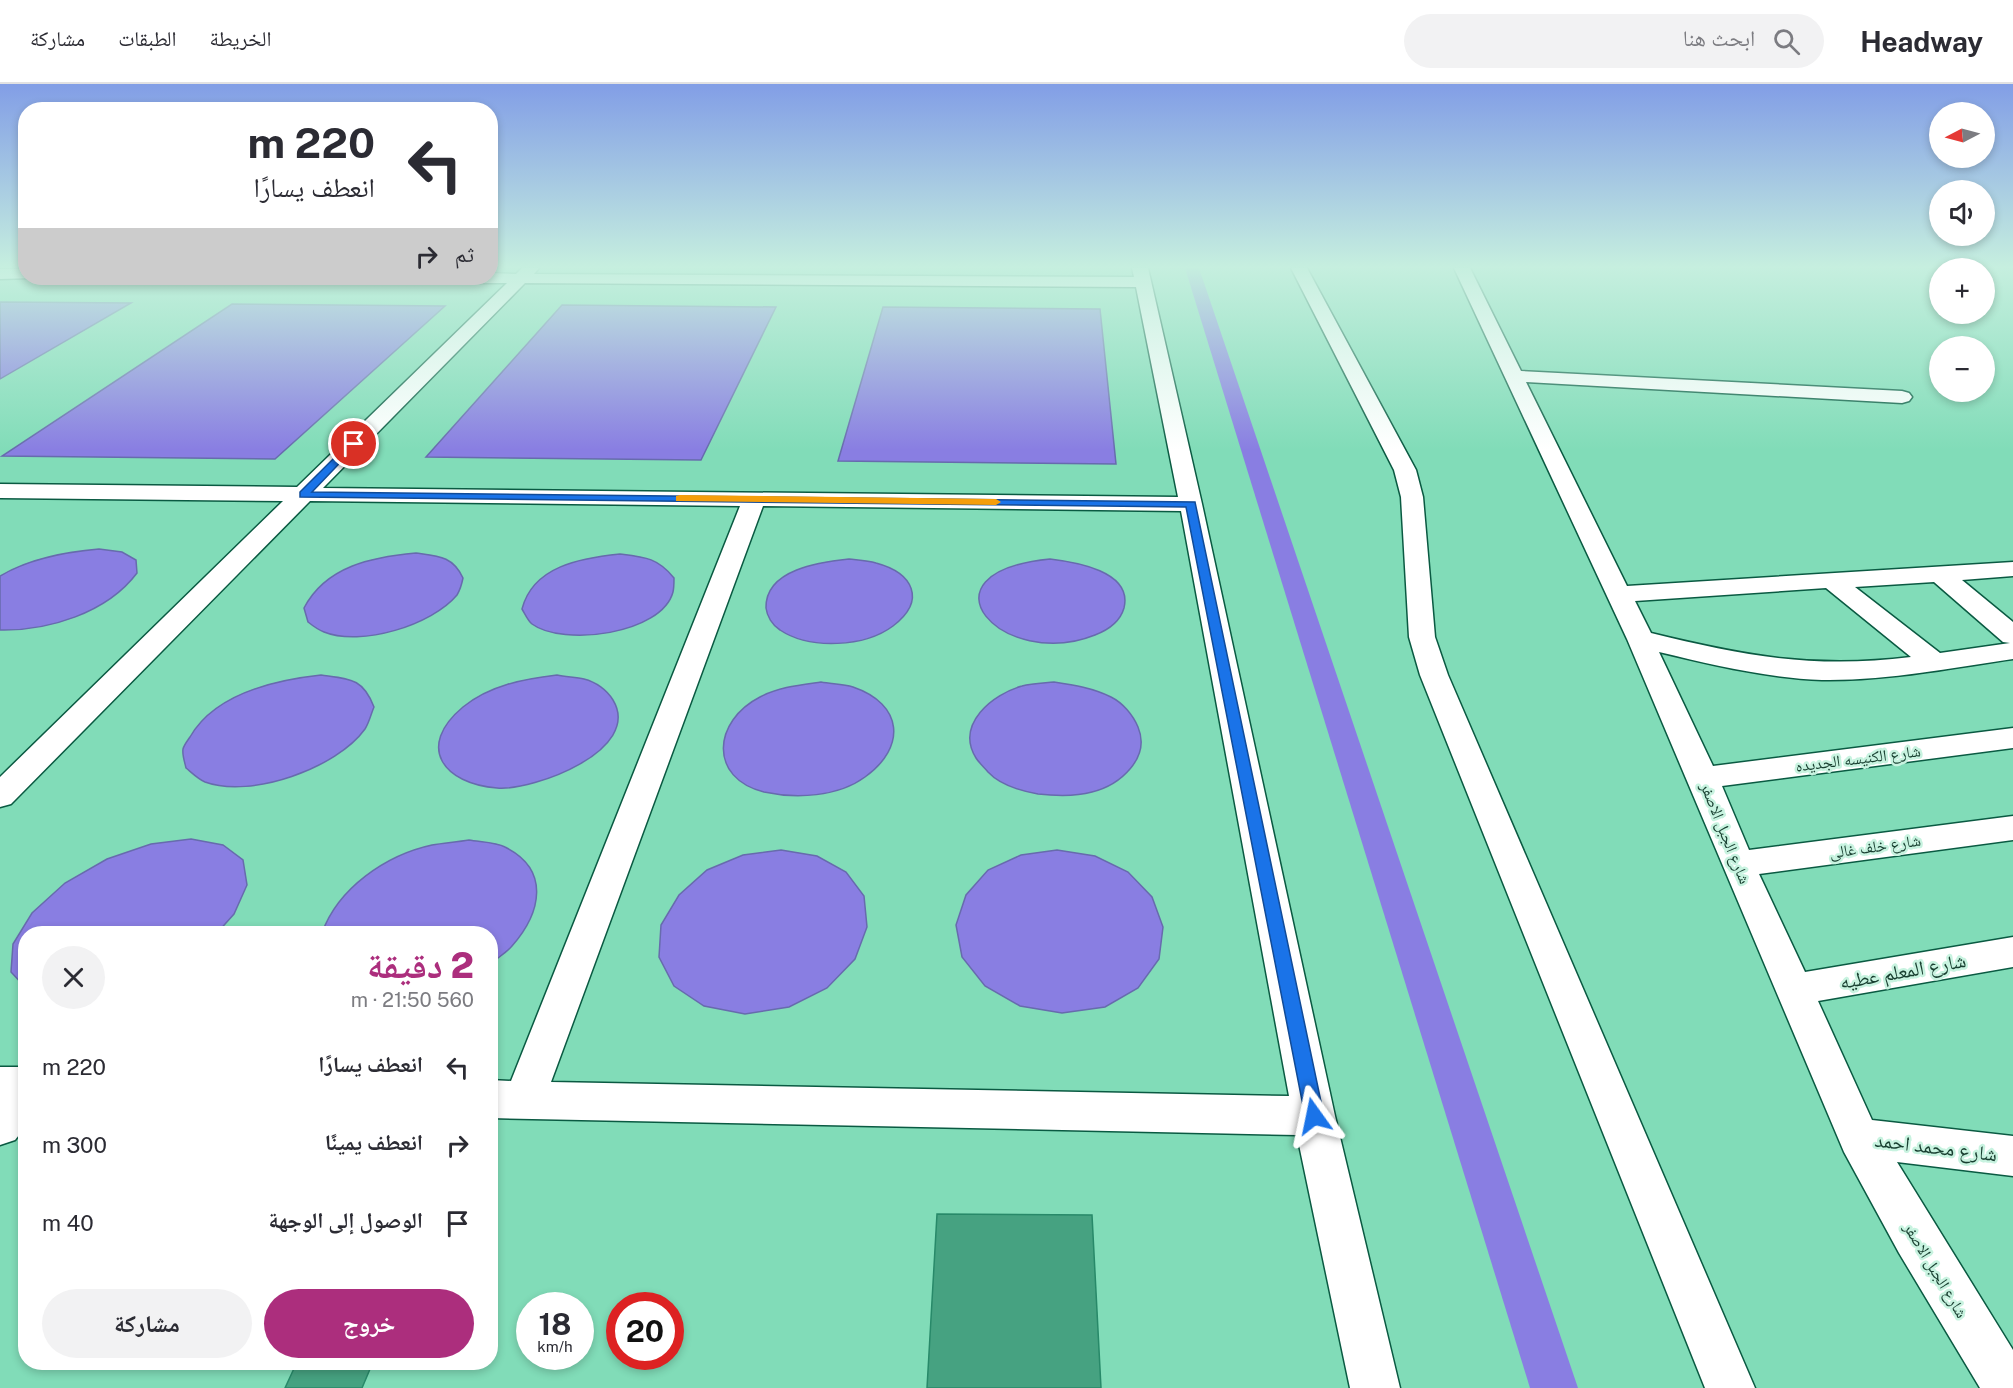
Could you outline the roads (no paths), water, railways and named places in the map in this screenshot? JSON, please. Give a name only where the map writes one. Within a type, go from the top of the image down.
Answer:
[{"type":"street","points":[[0,796],[470,329]]},
{"type":"street","points":[[1153,329],[1191,504],[1314,1116],[1375,1388]]},
{"type":"street","points":[[1331,329],[1405,470],[1412,497],[1422,637],[1434,675],[1730,1388]]},
{"type":"street","name":"شارع الجبل الاصفر","points":[[1492,329],[1640,639],[1703,778],[1738,864],[1859,1138],[1915,1237],[2008,1388]]},
{"type":"street","points":[[1515,376],[1902,397]]},
{"type":"street","points":[[0,491],[1191,504]]},
{"type":"street","points":[[754,499],[507,1100],[1314,1116]]},
{"type":"street","points":[[1619,594],[2013,569]]},
{"type":"street","points":[[1939,573],[2013,636]]},
{"type":"street","points":[[1831,580],[1933,661]]},
{"type":"street","points":[[1640,639],[1722,658],[1780,668],[1821,671],[1858,670],[2013,651]]},
{"type":"street","name":"شارع الكنيسه الجديده","points":[[1703,778],[2013,738]]},
{"type":"street","name":"شارع خلف غالى","points":[[1738,864],[2013,828]]},
{"type":"street","name":"شارع المعلم عطيه","points":[[1793,990],[2007,960]]},
{"type":"street","points":[[0,1085],[18,1086]]},
{"type":"street","points":[[0,1126],[18,1103]]},
{"type":"street","name":"شارع محمد احمد","points":[[1859,1138],[2013,1156]]},
{"type":"waterway","points":[[1212,329],[1554,1388]]}]
